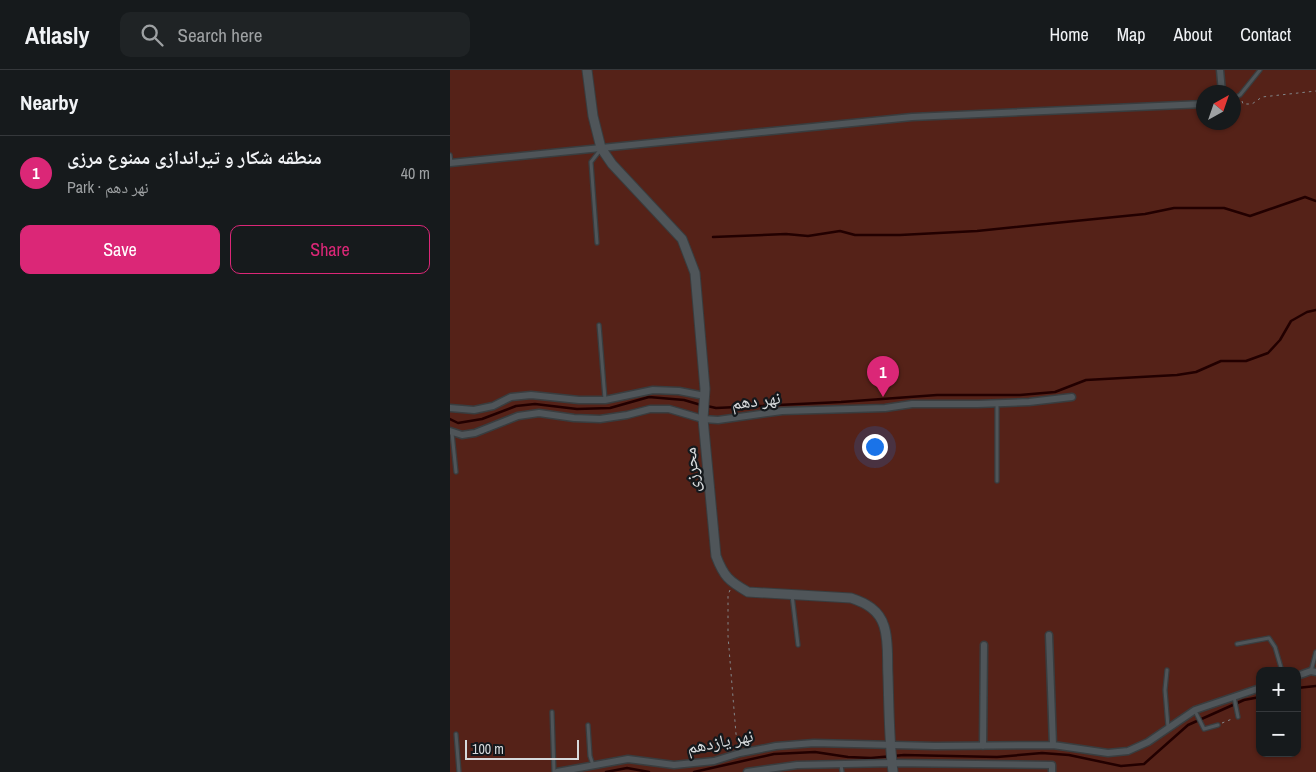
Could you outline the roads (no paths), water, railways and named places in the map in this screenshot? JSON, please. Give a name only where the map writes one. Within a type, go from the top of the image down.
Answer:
[{"type":"street","name":"محرزی","points":[[587,70],[592,116],[601,148],[612,164],[682,239],[695,273],[705,398],[703,416],[716,556],[722,572],[733,583],[748,592],[792,594]]},
{"type":"street","points":[[1220,70],[1221,85]]},
{"type":"street","points":[[451,163],[912,116],[1196,104]]},
{"type":"street","points":[[450,408],[474,410],[493,406],[511,397],[531,395],[579,400],[605,400],[653,390],[679,391],[705,398]]},
{"type":"street","name":"نهر دهم","points":[[451,432],[462,435],[475,433],[518,416],[539,413],[574,418],[600,418],[627,415],[650,409],[669,409],[718,420],[782,412],[885,408],[912,404],[1029,402],[1072,397]]},
{"type":"street","points":[[792,594],[851,598],[866,603],[877,613],[884,626],[887,643],[892,765]]},
{"type":"street","points":[[1049,635],[1053,745]]},
{"type":"street","points":[[983,746],[984,645]]},
{"type":"street","points":[[1301,675],[1313,671]]},
{"type":"street","name":"نهر یازدهم","points":[[556,772],[628,759],[674,765],[714,761],[740,752],[776,746],[814,743],[890,747],[1053,745],[1108,753],[1128,751],[1148,742],[1168,727],[1196,713],[1256,690]]},
{"type":"street","points":[[747,772],[796,765],[841,764],[1052,765],[1052,772]]},
{"type":"lane","points":[[1241,94],[1260,70]]},
{"type":"lane","points":[[597,243],[591,162],[601,148]]},
{"type":"lane","points":[[450,155],[451,163]]},
{"type":"lane","points":[[599,325],[605,400]]},
{"type":"lane","points":[[997,403],[997,481]]},
{"type":"lane","points":[[451,432],[456,472]]},
{"type":"lane","points":[[792,594],[798,645]]},
{"type":"lane","points":[[1237,644],[1269,638],[1275,647],[1281,667]]},
{"type":"lane","points":[[1313,671],[1316,652]]},
{"type":"lane","points":[[1167,670],[1165,690],[1168,727]]},
{"type":"lane","points":[[1235,699],[1238,717]]},
{"type":"lane","points":[[552,712],[556,772]]},
{"type":"lane","points":[[1196,713],[1204,729],[1218,725]]},
{"type":"lane","points":[[588,725],[590,756],[593,765]]},
{"type":"lane","points":[[456,734],[459,772]]},
{"type":"lane","points":[[841,764],[842,772]]},
{"type":"waterway","points":[[713,237],[786,234],[808,236],[840,231],[855,235],[977,231],[1145,214],[1174,208],[1224,208],[1250,216],[1305,197],[1316,201]]},
{"type":"waterway","points":[[707,406],[716,408],[937,395],[1020,395],[1055,392],[1086,380],[1177,375],[1196,372],[1221,361],[1246,361],[1268,353],[1280,340],[1291,321],[1307,312],[1316,310]]},
{"type":"waterway","points":[[450,419],[458,423],[482,419],[516,406],[535,404],[577,409],[610,408],[649,397],[684,400],[701,405]]},
{"type":"waterway","points":[[1301,688],[1316,686]]},
{"type":"waterway","points":[[694,772],[774,754],[815,752],[871,758],[904,755],[997,757],[1042,753],[1069,755],[1121,766],[1144,764],[1188,725],[1244,700],[1256,698]]},
{"type":"waterway","points":[[606,772],[627,768],[649,772]]},
{"type":"place","name":"منطقه شکار و تیراندازی ممنوع مرزی","points":[[883,397]]}]
